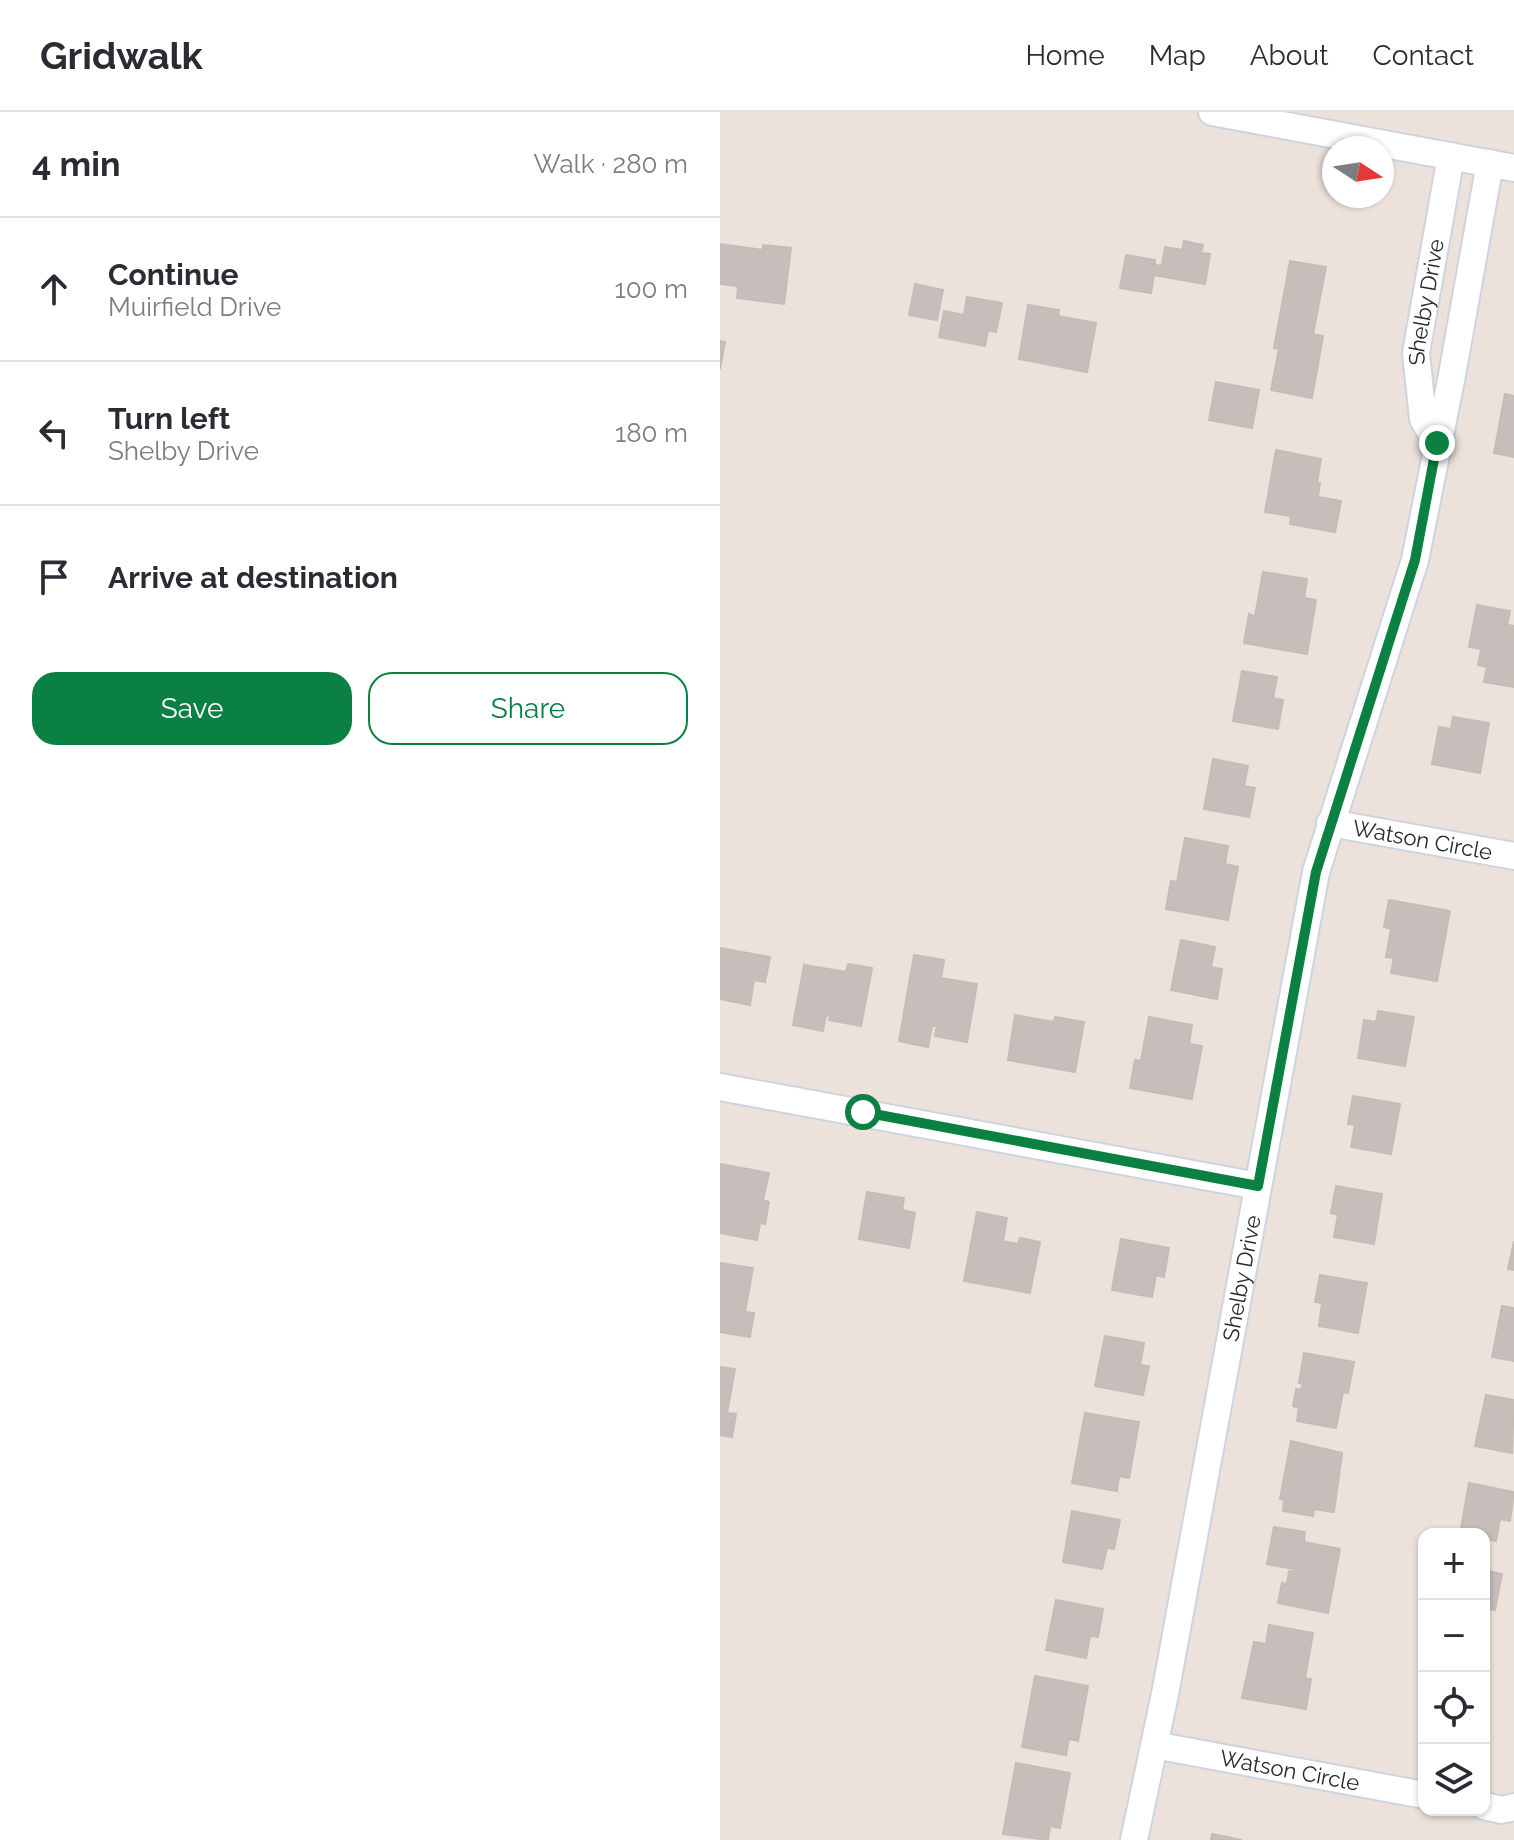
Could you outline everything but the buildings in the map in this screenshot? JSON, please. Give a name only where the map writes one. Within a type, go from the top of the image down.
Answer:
[{"type":"street","points":[[1212,112],[1502,166]]},
{"type":"street","name":"Shelby Drive","points":[[1437,443],[1423,419],[1416,353],[1451,156]]},
{"type":"street","name":"Shelby Drive","points":[[1134,1840],[1316,872],[1415,560],[1452,375],[1502,166]]},
{"type":"street","name":"Watson Circle","points":[[1330,823],[1514,856]]},
{"type":"street","points":[[720,1087],[1258,1186]]},
{"type":"street","name":"Watson Circle","points":[[1154,1745],[1418,1794]]},
{"type":"street","points":[[1490,1807],[1502,1810],[1514,1807]]},
{"type":"route","points":[[863,1112],[1258,1186],[1316,872],[1415,560],[1437,443]]}]
